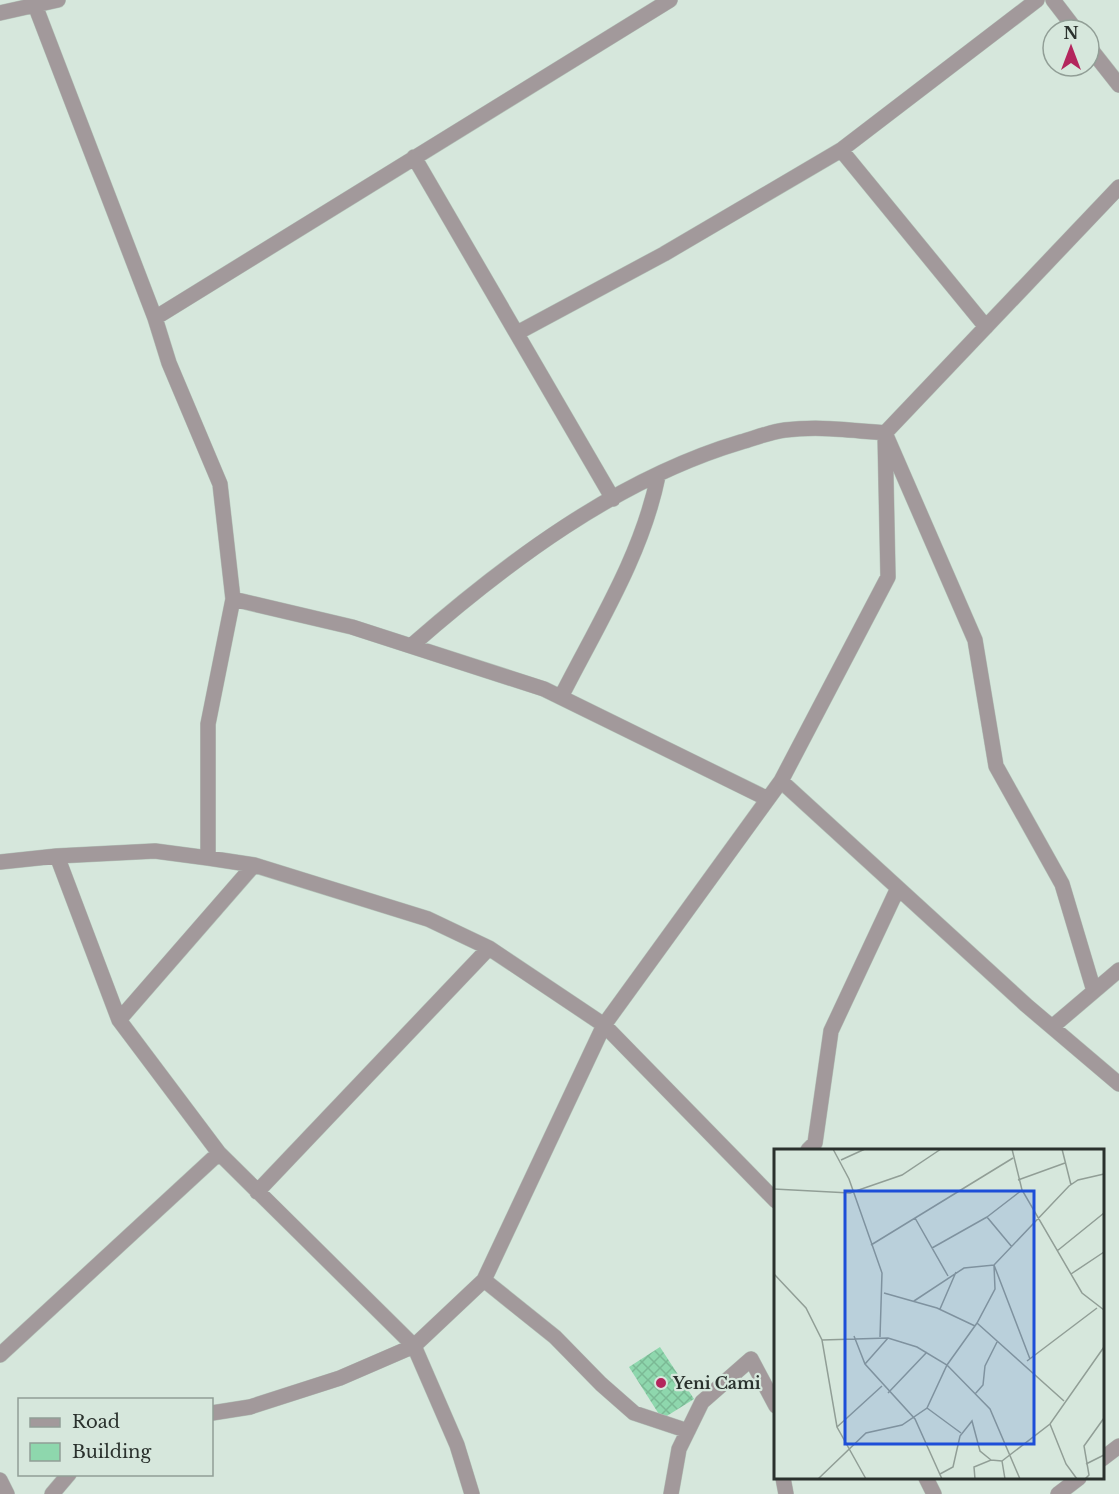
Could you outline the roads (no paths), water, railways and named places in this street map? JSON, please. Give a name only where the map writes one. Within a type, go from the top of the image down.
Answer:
[{"type":"street","points":[[0,13],[58,0]]},
{"type":"street","points":[[155,318],[670,0]]},
{"type":"street","points":[[517,333],[664,254],[841,150],[1037,0]]},
{"type":"street","points":[[1053,0],[1067,18]]},
{"type":"street","points":[[33,4],[155,318],[169,363],[220,484],[233,599],[208,724],[208,858]]},
{"type":"street","points":[[1101,62],[1119,85]]},
{"type":"street","points":[[841,150],[986,327]]},
{"type":"street","points":[[414,157],[613,499]]},
{"type":"street","points":[[213,1413],[249,1407],[340,1378],[414,1346],[484,1280],[604,1025],[781,781],[888,577],[885,433],[1119,187]]},
{"type":"street","points":[[411,646],[478,587],[555,534],[613,499],[705,453],[784,430],[838,428],[885,433]]},
{"type":"street","points":[[885,433],[975,640],[996,766],[1062,884],[1094,991]]},
{"type":"street","points":[[561,697],[640,540],[651,509],[658,476]]},
{"type":"street","points":[[233,599],[352,627],[544,689],[768,799]]},
{"type":"street","points":[[781,781],[1052,1027],[1119,1084]]},
{"type":"street","points":[[0,862],[57,856],[155,851],[208,858],[254,865],[428,919],[489,948],[604,1025],[774,1195]]},
{"type":"street","points":[[57,856],[119,1020],[219,1153],[414,1346],[458,1444],[472,1494]]},
{"type":"street","points":[[119,1020],[254,865]]},
{"type":"street","points":[[809,1149],[815,1143],[831,1031],[898,888]]},
{"type":"street","points":[[257,1192],[489,948]]},
{"type":"street","points":[[1052,1027],[1119,970]]},
{"type":"street","points":[[0,1355],[219,1153]]},
{"type":"street","points":[[484,1280],[555,1337],[601,1384],[634,1413],[688,1431]]},
{"type":"street","points":[[671,1494],[679,1449],[702,1402],[751,1359],[774,1402]]},
{"type":"street","points":[[1104,1457],[1119,1446]]},
{"type":"street","points":[[52,1494],[67,1476]]},
{"type":"street","points":[[783,1479],[786,1494]]},
{"type":"street","points":[[926,1479],[934,1494]]},
{"type":"street","points":[[1058,1494],[1078,1479]]},
{"type":"street","points":[[0,1480],[7,1494]]},
{"type":"place","name":"Yeni Cami","points":[[661,1383]]}]
